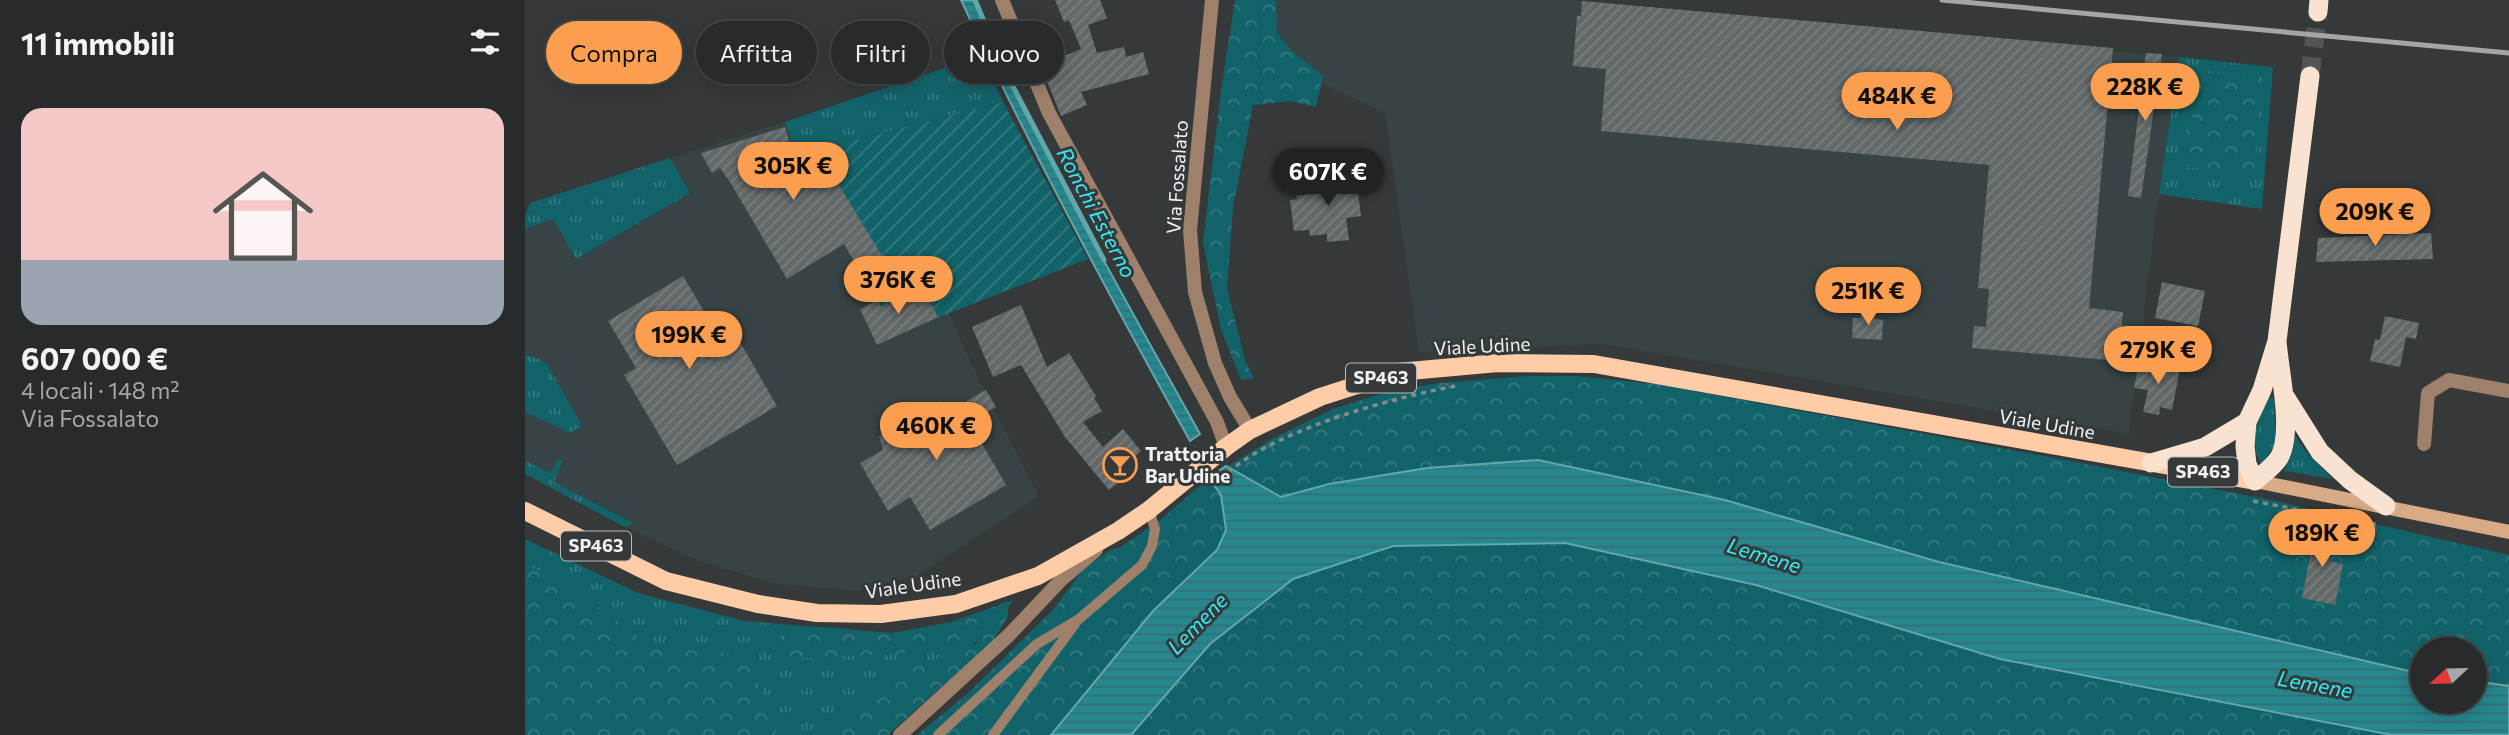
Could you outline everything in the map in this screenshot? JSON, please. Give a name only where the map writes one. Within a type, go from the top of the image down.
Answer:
[{"type":"highway","points":[[2277,341],[2284,396],[2285,432],[2280,457],[2255,481],[2247,464],[2247,422],[2262,390],[2277,341],[2310,76]]},
{"type":"highway","points":[[2284,396],[2320,452],[2387,516]]},
{"type":"highway","points":[[2151,463],[2205,447],[2247,422]]},
{"type":"main road","name":"Viale Udine","points":[[525,511],[666,581],[758,604],[817,613],[881,614],[956,604],[1038,576],[1118,531],[1149,510],[1250,430],[1320,397],[1398,372],[1498,363],[1594,364],[2255,481],[2387,516],[2509,532]]},
{"type":"street","points":[[1002,0],[1049,113],[1205,399],[1226,447]]},
{"type":"street","name":"Via Fossalato","points":[[1212,0],[1190,230],[1195,292],[1215,363],[1230,397],[1250,430]]},
{"type":"street","points":[[2424,444],[2428,393],[2449,380],[2509,391]]},
{"type":"street","points":[[900,735],[1009,635],[1061,580],[1118,531]]},
{"type":"lane","points":[[938,735],[1037,644],[1079,619],[1142,565],[1152,545],[1155,529],[1149,510]]},
{"type":"lane","points":[[993,735],[1079,619]]},
{"type":"path","points":[[1207,488],[1268,446],[1325,420],[1404,396],[1465,384]]},
{"type":"path","points":[[2240,498],[2387,516]]},
{"type":"shaded area","points":[[1272,0],[1572,0],[2179,57],[2129,434],[1602,344],[1419,352],[1385,113],[1262,55]]},
{"type":"shaded area","points":[[785,122],[796,155],[898,335],[949,313],[982,387],[1039,496],[917,576],[857,591],[777,584],[701,562],[625,527],[525,474],[525,229],[553,218],[576,259],[690,193],[670,158]]},
{"type":"green space","points":[[1235,0],[1276,0],[1277,33],[1293,52],[1323,76],[1316,107],[1291,101],[1253,105],[1233,208],[1227,289],[1246,363],[1254,378],[1241,380],[1221,329],[1203,243]]},
{"type":"green space","points":[[2179,57],[2273,67],[2262,209],[2159,194]]},
{"type":"green space","points":[[944,68],[944,84],[995,84],[1003,102],[796,155],[785,122],[897,84],[930,84],[930,73]]},
{"type":"green space","points":[[2197,70],[2258,74],[2255,172],[2188,168]]},
{"type":"green space","points":[[1003,102],[1088,259],[898,335],[796,155]]},
{"type":"green space","points":[[670,158],[690,193],[576,259],[553,219],[525,229],[525,216],[530,203]]},
{"type":"green space","points":[[525,356],[541,360],[549,367],[582,426],[570,433],[525,412]]},
{"type":"green space","points":[[1530,376],[1576,376],[1656,384],[2281,502],[2509,555],[2509,735],[917,735],[967,694],[1054,609],[1083,569],[1110,550],[1121,547],[1160,520],[1209,478],[1270,440],[1333,409],[1390,391],[1439,383]]},
{"type":"green space","points":[[2269,397],[2274,399],[2276,441],[2263,466],[2255,448],[2255,432]]},
{"type":"green space","points":[[2295,435],[2306,452],[2333,479],[2284,471],[2291,456]]},
{"type":"green space","points":[[558,459],[563,460],[554,482],[633,523],[625,527],[525,474],[525,461],[551,473]]},
{"type":"green space","points":[[525,539],[638,593],[745,621],[892,633],[951,622],[1014,600],[997,621],[946,671],[869,735],[525,735]]},
{"type":"green space","points":[[525,563],[591,601],[644,642],[749,659],[778,735],[525,735]]},
{"type":"green space","points":[[1008,601],[1008,617],[988,648],[888,735],[835,735],[861,700],[878,687],[905,672],[976,644],[985,627],[965,641],[899,654],[804,658],[782,655],[773,642],[797,629],[813,627],[879,633],[923,630]]},
{"type":"water","points":[[961,0],[975,0],[984,21],[971,21]]},
{"type":"water","points":[[1002,84],[1013,84],[1053,166],[1200,434],[1190,441],[1071,222]]},
{"type":"water","name":"Lemene","points":[[1538,460],[1725,500],[1939,562],[2410,671],[2410,714],[2487,714],[2487,683],[2509,686],[2509,735],[2392,735],[2000,659],[1756,585],[1565,543],[1393,546],[1293,579],[1210,644],[1131,735],[1051,735],[1153,611],[1217,550],[1226,530],[1221,495],[1209,478],[1226,466],[1281,497],[1329,484],[1427,468]]},
{"type":"building","points":[[1055,0],[1100,0],[1107,18],[1088,25],[1097,53],[1124,47],[1126,57],[1143,52],[1149,74],[1081,92],[1087,105],[1061,116],[1048,84],[1064,84],[1064,56],[1081,49],[1069,20],[1064,21]]},
{"type":"building","points":[[1582,1],[2113,48],[2089,308],[2123,312],[2118,361],[1972,348],[1974,326],[1986,327],[1989,289],[1978,288],[1989,165],[1601,131],[1606,69],[1573,66],[1577,16],[1581,16]]},
{"type":"building","points":[[2146,53],[2162,54],[2141,198],[2128,196]]},
{"type":"building","points":[[785,127],[796,163],[816,148],[884,259],[861,273],[844,244],[787,279],[730,182],[720,168],[712,173],[701,153]]},
{"type":"building","points":[[1345,173],[1345,179],[1356,177],[1361,216],[1346,218],[1349,240],[1327,242],[1327,234],[1310,236],[1309,230],[1294,231],[1290,200],[1298,199],[1296,196],[1319,193],[1317,176]]},
{"type":"building","points":[[2431,233],[2433,259],[2316,262],[2318,238]]},
{"type":"building","points":[[683,276],[711,323],[725,316],[777,406],[677,465],[624,375],[636,368],[608,321]]},
{"type":"building","points":[[2162,282],[2205,291],[2198,326],[2155,318]]},
{"type":"building","points":[[922,288],[938,317],[877,345],[860,309],[878,300],[881,307]]},
{"type":"building","points":[[1021,305],[1047,367],[1069,353],[1096,396],[1094,398],[1102,411],[1083,422],[1103,447],[1123,429],[1141,451],[1132,459],[1138,467],[1109,490],[1065,437],[1021,365],[993,377],[972,327]]},
{"type":"building","points":[[1861,312],[1875,313],[1875,319],[1883,320],[1882,340],[1852,338],[1853,318],[1860,318]]},
{"type":"building","points":[[2385,316],[2419,323],[2416,339],[2406,337],[2400,367],[2370,361],[2375,339],[2380,340]]},
{"type":"building","points":[[2139,363],[2180,368],[2172,410],[2160,407],[2159,415],[2143,412],[2148,390],[2134,388]]},
{"type":"building","points":[[986,390],[996,407],[970,423],[1006,485],[930,530],[910,497],[888,511],[860,463],[883,450],[879,436],[940,401],[946,413]]},
{"type":"building","points":[[2310,528],[2334,533],[2329,561],[2343,564],[2335,605],[2302,598],[2311,551],[2306,550]]},
{"type":"waterway","name":"Ronchi Esterno","points":[[975,0],[1008,77],[1104,260]]},
{"type":"tunnel","points":[[2310,76],[2318,12]]},
{"type":"railway","points":[[1942,0],[2509,53]]},
{"type":"place","name":"Trattoria Bar Udine","points":[[1120,465]]}]
